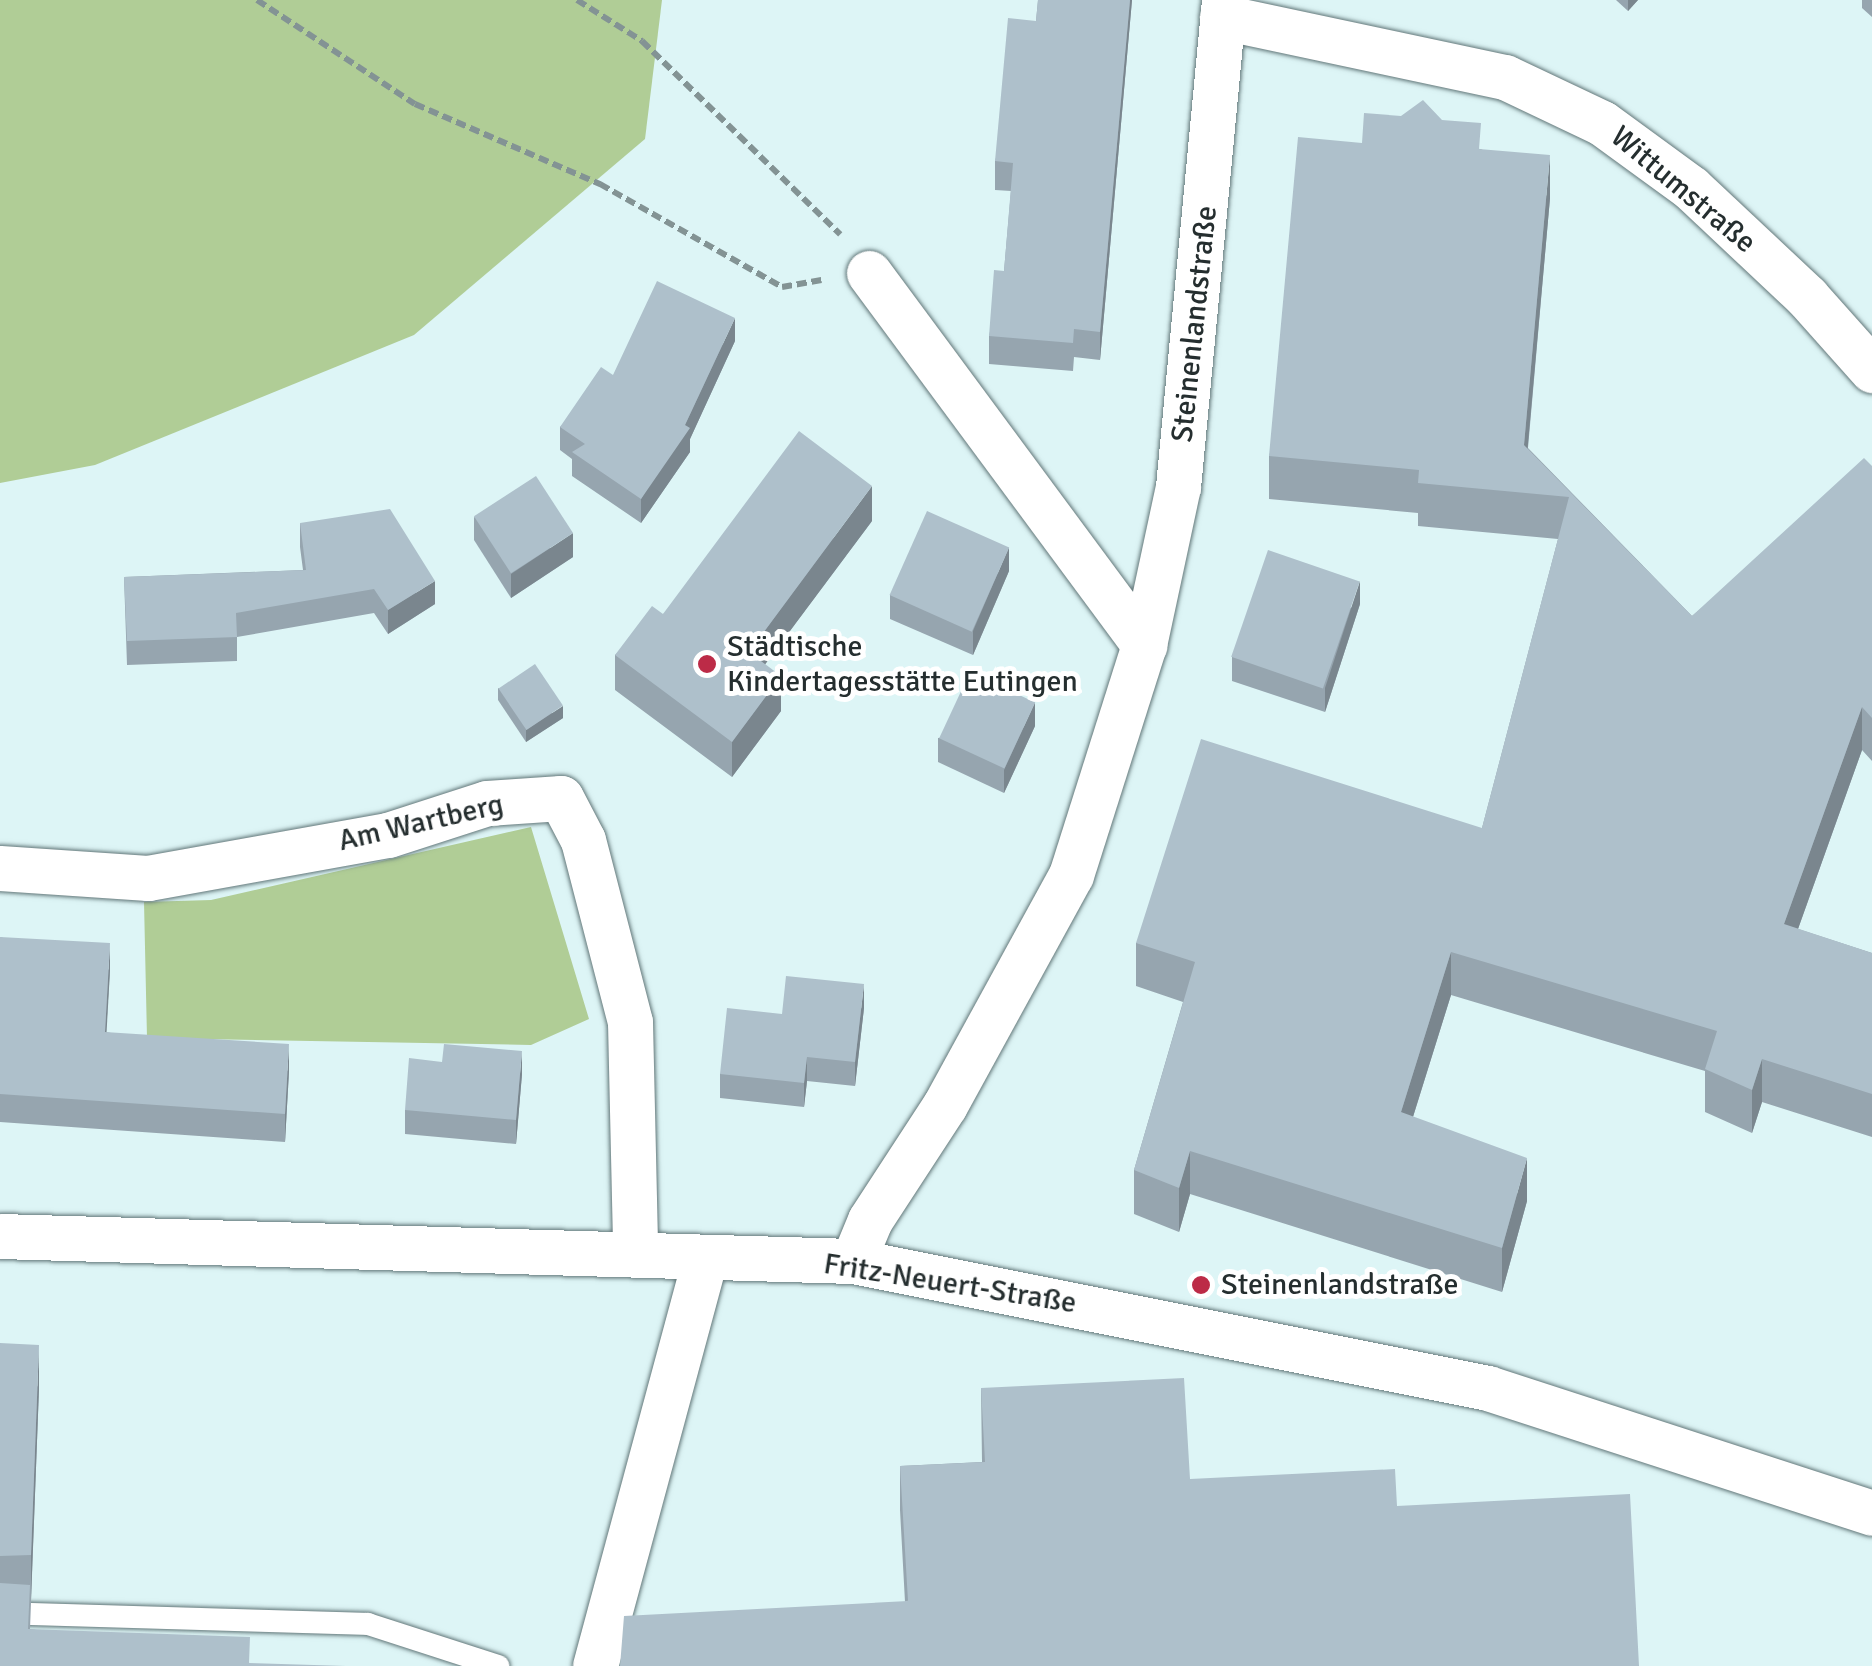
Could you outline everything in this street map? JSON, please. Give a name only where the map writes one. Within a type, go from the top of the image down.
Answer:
[{"type":"street","name":"Wittumstraße","points":[[1223,8],[1505,77],[1602,123],[1691,188],[1807,297],[1872,370]]},
{"type":"street","name":"Steinenlandstraße","points":[[853,1261],[870,1220],[945,1105],[1071,876],[1144,644],[1178,487],[1223,8]]},
{"type":"street","points":[[869,273],[1144,644]]},
{"type":"street","name":"Am Wartberg","points":[[0,868],[148,878],[388,835],[487,804],[561,798],[583,840],[630,1022],[635,1251]]},
{"type":"street","name":"Fritz-Neuert-Straße","points":[[0,1236],[635,1251],[704,1258],[853,1261],[1488,1388],[1872,1513]]},
{"type":"street","points":[[595,1666],[704,1258]]},
{"type":"lane","points":[[0,1613],[368,1624],[498,1666]]},
{"type":"path","points":[[257,0],[415,104],[600,184],[782,286],[869,273],[824,212],[704,98],[642,42],[577,0]]},
{"type":"green space","points":[[0,0],[662,0],[645,139],[414,335],[95,465],[0,483]]},
{"type":"green space","points":[[531,827],[589,1019],[531,1045],[147,1038],[144,902],[211,900]]},
{"type":"building","points":[[1038,0],[1130,0],[1100,332],[1074,329],[1073,343],[989,336],[994,270],[1004,271],[1013,163],[995,161],[1008,18],[1036,21]]},
{"type":"building","points":[[1423,100],[1442,120],[1481,123],[1479,149],[1550,155],[1524,445],[1692,616],[1864,458],[1872,466],[1872,718],[1862,707],[1784,924],[1872,953],[1872,1094],[1762,1059],[1752,1090],[1705,1069],[1717,1031],[1451,952],[1401,1112],[1527,1158],[1502,1248],[1190,1151],[1179,1188],[1134,1170],[1195,962],[1136,943],[1201,739],[1482,828],[1569,497],[1418,483],[1419,470],[1269,456],[1298,137],[1362,143],[1364,113],[1401,116]]},
{"type":"building","points":[[657,281],[735,318],[685,425],[690,428],[641,499],[572,452],[585,444],[560,427],[601,367],[613,375]]},
{"type":"building","points":[[799,431],[872,486],[749,652],[781,676],[732,742],[615,655],[652,606],[663,614]]},
{"type":"building","points":[[536,476],[573,533],[511,573],[474,516]]},
{"type":"building","points":[[390,509],[435,581],[388,610],[374,589],[236,613],[237,637],[127,641],[124,577],[306,570],[300,523]]},
{"type":"building","points":[[927,511],[1009,548],[972,632],[890,595]]},
{"type":"building","points":[[1268,550],[1360,582],[1323,688],[1231,657]]},
{"type":"building","points":[[535,664],[563,705],[526,730],[499,689]]},
{"type":"building","points":[[970,672],[1035,702],[1004,769],[939,738]]},
{"type":"building","points":[[0,937],[110,943],[105,1032],[289,1044],[285,1114],[0,1094]]},
{"type":"building","points":[[786,976],[864,984],[855,1062],[807,1057],[804,1083],[720,1074],[727,1008],[782,1014]]},
{"type":"building","points":[[444,1044],[522,1051],[516,1120],[405,1110],[409,1058],[442,1062]]},
{"type":"building","points":[[0,1343],[39,1345],[31,1555],[0,1556]]},
{"type":"building","points":[[1184,1378],[1190,1479],[1395,1469],[1397,1506],[1630,1494],[1639,1666],[620,1666],[624,1616],[908,1601],[900,1466],[985,1462],[981,1388]]},
{"type":"building","points":[[0,1583],[30,1585],[28,1629],[250,1637],[249,1663],[346,1666],[0,1666]]},
{"type":"place","name":"Städtische Kindertagesstätte Eutingen","points":[[707,664]]},
{"type":"place","name":"Steinenlandstraße","points":[[1201,1285]]}]
